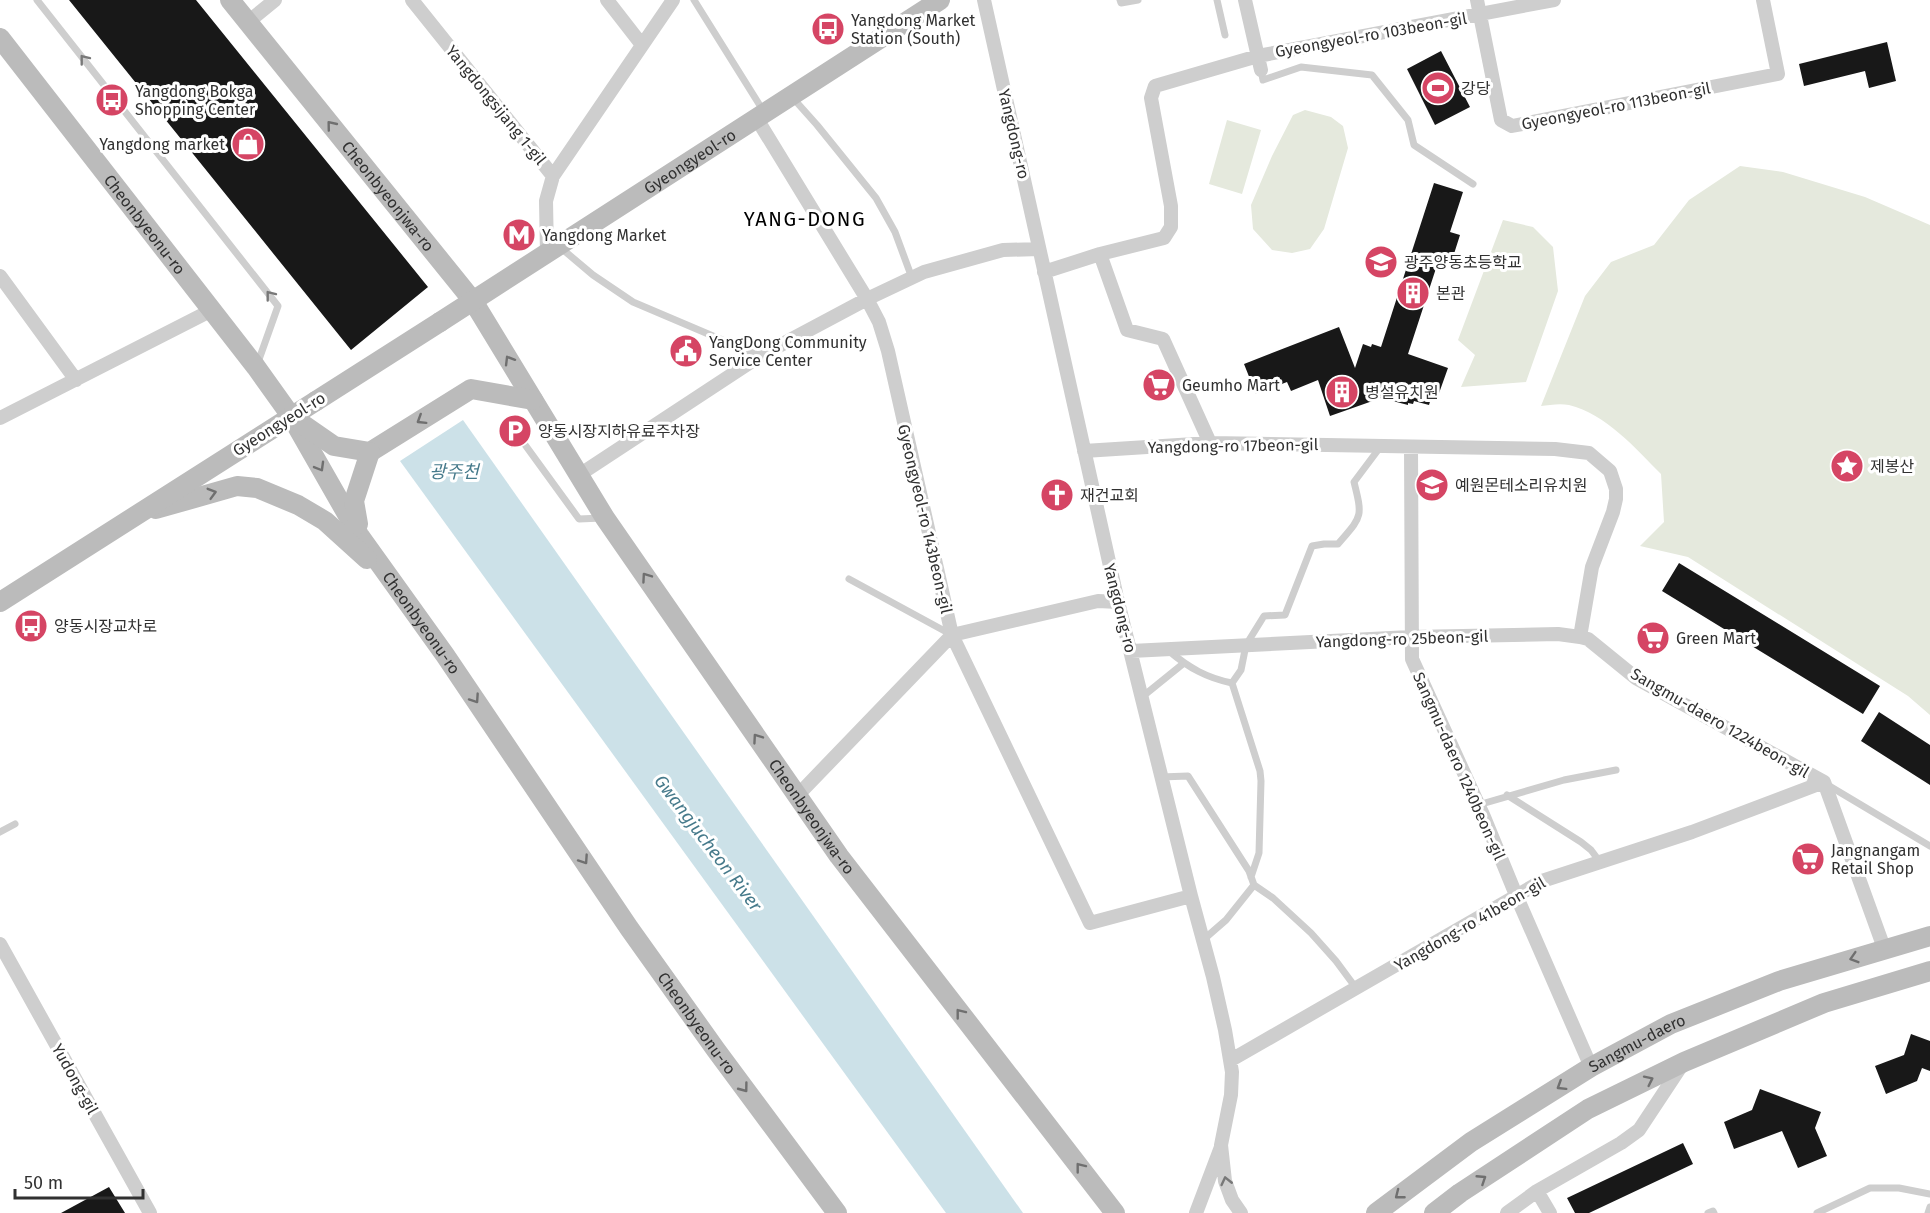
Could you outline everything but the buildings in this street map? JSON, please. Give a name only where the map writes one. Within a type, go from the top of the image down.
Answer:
[{"type":"street","name":"Cheonbyeonjwa-ro","points":[[230,0],[473,301],[605,518],[839,856],[1115,1213]]},
{"type":"street","points":[[248,22],[275,0]]},
{"type":"street","name":"Yangdongsijang 1-gil","points":[[412,0],[554,176],[546,201],[553,250]]},
{"type":"street","points":[[607,0],[642,45]]},
{"type":"street","points":[[554,176],[674,0]]},
{"type":"street","name":"Gyeongyeol-ro","points":[[0,602],[553,250],[940,0]]},
{"type":"street","name":"Yangdong-ro","points":[[984,0],[1118,602],[1213,977],[1231,1060],[1231,1095],[1221,1145],[1225,1181],[1232,1200],[1241,1213]]},
{"type":"street","points":[[1245,0],[1260,63]]},
{"type":"street","name":"Gyeongyeol-ro 113beon-gil","points":[[1478,0],[1502,120],[1512,126],[1778,74],[1763,0]]},
{"type":"street","name":"Gyeongyeol-ro 103beon-gil","points":[[1100,254],[1164,238],[1170,227],[1171,206],[1151,98],[1155,86],[1554,0]]},
{"type":"street","name":"Cheonbyeonu-ro","points":[[0,38],[256,367],[291,416],[359,535],[445,655],[629,928],[837,1213]]},
{"type":"street","name":"Gyeongyeol-ro 143beon-gil","points":[[761,116],[879,322],[888,351],[952,635],[1090,923],[1191,896]]},
{"type":"street","points":[[579,475],[760,356],[867,299],[924,272],[1003,250],[1040,249]]},
{"type":"street","points":[[1044,272],[1100,254],[1128,330],[1163,339],[1210,443]]},
{"type":"street","points":[[0,276],[76,380]]},
{"type":"street","points":[[0,417],[212,310]]},
{"type":"street","points":[[359,535],[354,501],[370,452],[471,389],[533,400]]},
{"type":"street","points":[[291,416],[334,446],[370,452]]},
{"type":"street","name":"Yangdong-ro 17beon-gil","points":[[1084,451],[1210,443],[1555,449],[1589,453],[1605,466],[1615,482],[1616,499],[1592,567],[1580,637]]},
{"type":"street","name":"Sangmu-daero 1240beon-gil","points":[[1411,447],[1412,659],[1479,805],[1591,1068]]},
{"type":"street","points":[[136,515],[237,486],[257,488],[298,505],[325,521],[394,584]]},
{"type":"street","points":[[797,796],[952,635],[1098,601],[1118,602]]},
{"type":"street","name":"Yangdong-ro 25beon-gil","points":[[1131,651],[1411,637],[1558,634]]},
{"type":"street","name":"Sangmu-daero 1224beon-gil","points":[[1558,634],[1588,639],[1636,678],[1824,782],[1884,948]]},
{"type":"street","name":"Yangdong-ro 41beon-gil","points":[[1231,1060],[1516,895],[1558,875],[1692,832],[1824,782]]},
{"type":"street","name":"Sangmu-daero","points":[[1376,1213],[1471,1142],[1591,1068],[1671,1024],[1779,981],[1930,936]]},
{"type":"street","name":"Yudong-gil","points":[[0,944],[150,1213]]},
{"type":"street","points":[[1434,1213],[1460,1193],[1588,1109],[1684,1062],[1824,1003],[1930,971]]},
{"type":"street","points":[[1507,1213],[1537,1191],[1640,1130],[1684,1062]]},
{"type":"street","points":[[1196,1213],[1221,1145]]},
{"type":"street","points":[[1537,1191],[1550,1213]]},
{"type":"lane","points":[[37,0],[278,306],[256,367]]},
{"type":"lane","points":[[694,0],[761,116]]},
{"type":"lane","points":[[1120,0],[1121,3],[1138,0]]},
{"type":"lane","points":[[1218,0],[1225,35]]},
{"type":"lane","points":[[1260,63],[1263,80],[1301,67],[1372,75],[1408,120],[1414,145],[1473,184]]},
{"type":"lane","points":[[791,97],[876,198],[895,232],[912,278]]},
{"type":"lane","points":[[553,250],[633,302],[760,356]]},
{"type":"lane","points":[[515,431],[579,519],[605,518]]},
{"type":"lane","points":[[1232,683],[1241,670],[1246,645],[1264,616],[1285,615],[1312,546],[1338,544],[1359,520],[1361,509],[1354,482],[1381,446]]},
{"type":"lane","points":[[849,579],[952,635]]},
{"type":"lane","points":[[1166,650],[1206,677],[1232,683]]},
{"type":"lane","points":[[1142,697],[1184,663]]},
{"type":"lane","points":[[1203,940],[1226,920],[1253,881],[1259,853],[1260,771],[1232,683]]},
{"type":"lane","points":[[1479,805],[1564,780],[1616,770]]},
{"type":"lane","points":[[1161,777],[1188,776],[1253,881],[1311,933],[1356,988]]},
{"type":"lane","points":[[1824,782],[1930,846]]},
{"type":"lane","points":[[1507,795],[1581,842],[1600,862]]},
{"type":"lane","points":[[0,832],[15,824]]},
{"type":"lane","points":[[1817,1213],[1870,1188],[1899,1188],[1930,1194]]},
{"type":"lane","points":[[1928,1213],[1930,1207]]},
{"type":"lane","points":[[1708,1213],[1713,1211],[1714,1213]]},
{"type":"shaded area","points":[[1305,110],[1331,117],[1343,126],[1348,148],[1324,229],[1310,249],[1292,253],[1272,250],[1253,229],[1251,205],[1293,115]]},
{"type":"shaded area","points":[[1227,120],[1261,130],[1242,194],[1209,184]]},
{"type":"shaded area","points":[[1740,166],[1783,172],[1865,197],[1930,225],[1930,715],[1908,696],[1688,557],[1640,546],[1664,522],[1661,474],[1619,433],[1583,409],[1558,404],[1541,406],[1585,296],[1611,262],[1654,245],[1689,200]]},
{"type":"shaded area","points":[[1503,220],[1533,227],[1553,247],[1558,291],[1526,382],[1461,387],[1475,355],[1458,340]]},
{"type":"water","name":"광주천","points":[[463,420],[1023,1213],[946,1213],[400,461]]},
{"type":"place","name":"Yangdong Market Station (South)","points":[[828,29]]},
{"type":"place","name":"강당","points":[[1438,88]]},
{"type":"place","name":"Yangdong Bokga Shopping Center","points":[[112,100]]},
{"type":"place","name":"Yangdong market","points":[[248,144]]},
{"type":"place","name":"Yangdong Market","points":[[519,235]]},
{"type":"place","name":"광주양동초등학교","points":[[1381,262]]},
{"type":"place","name":"본관","points":[[1413,293]]},
{"type":"place","name":"YangDong Community Service Center","points":[[686,351]]},
{"type":"place","name":"Geumho Mart","points":[[1159,385]]},
{"type":"place","name":"병설유치원","points":[[1342,392]]},
{"type":"place","name":"양동시장지하유료주차장","points":[[515,431]]},
{"type":"place","name":"제봉산","points":[[1847,466]]},
{"type":"place","name":"예원몬테소리유치원","points":[[1432,485]]},
{"type":"place","name":"재건교회","points":[[1057,495]]},
{"type":"place","name":"양동시장교차로","points":[[31,626]]},
{"type":"place","name":"Green Mart","points":[[1653,638]]},
{"type":"place","name":"Jangnangam Retail Shop","points":[[1808,859]]},
{"type":"district","name":"YANG-DONG","points":[[805,219]]},
{"type":"water label","name":"Gwangjucheon River","points":[[708,843]]}]
